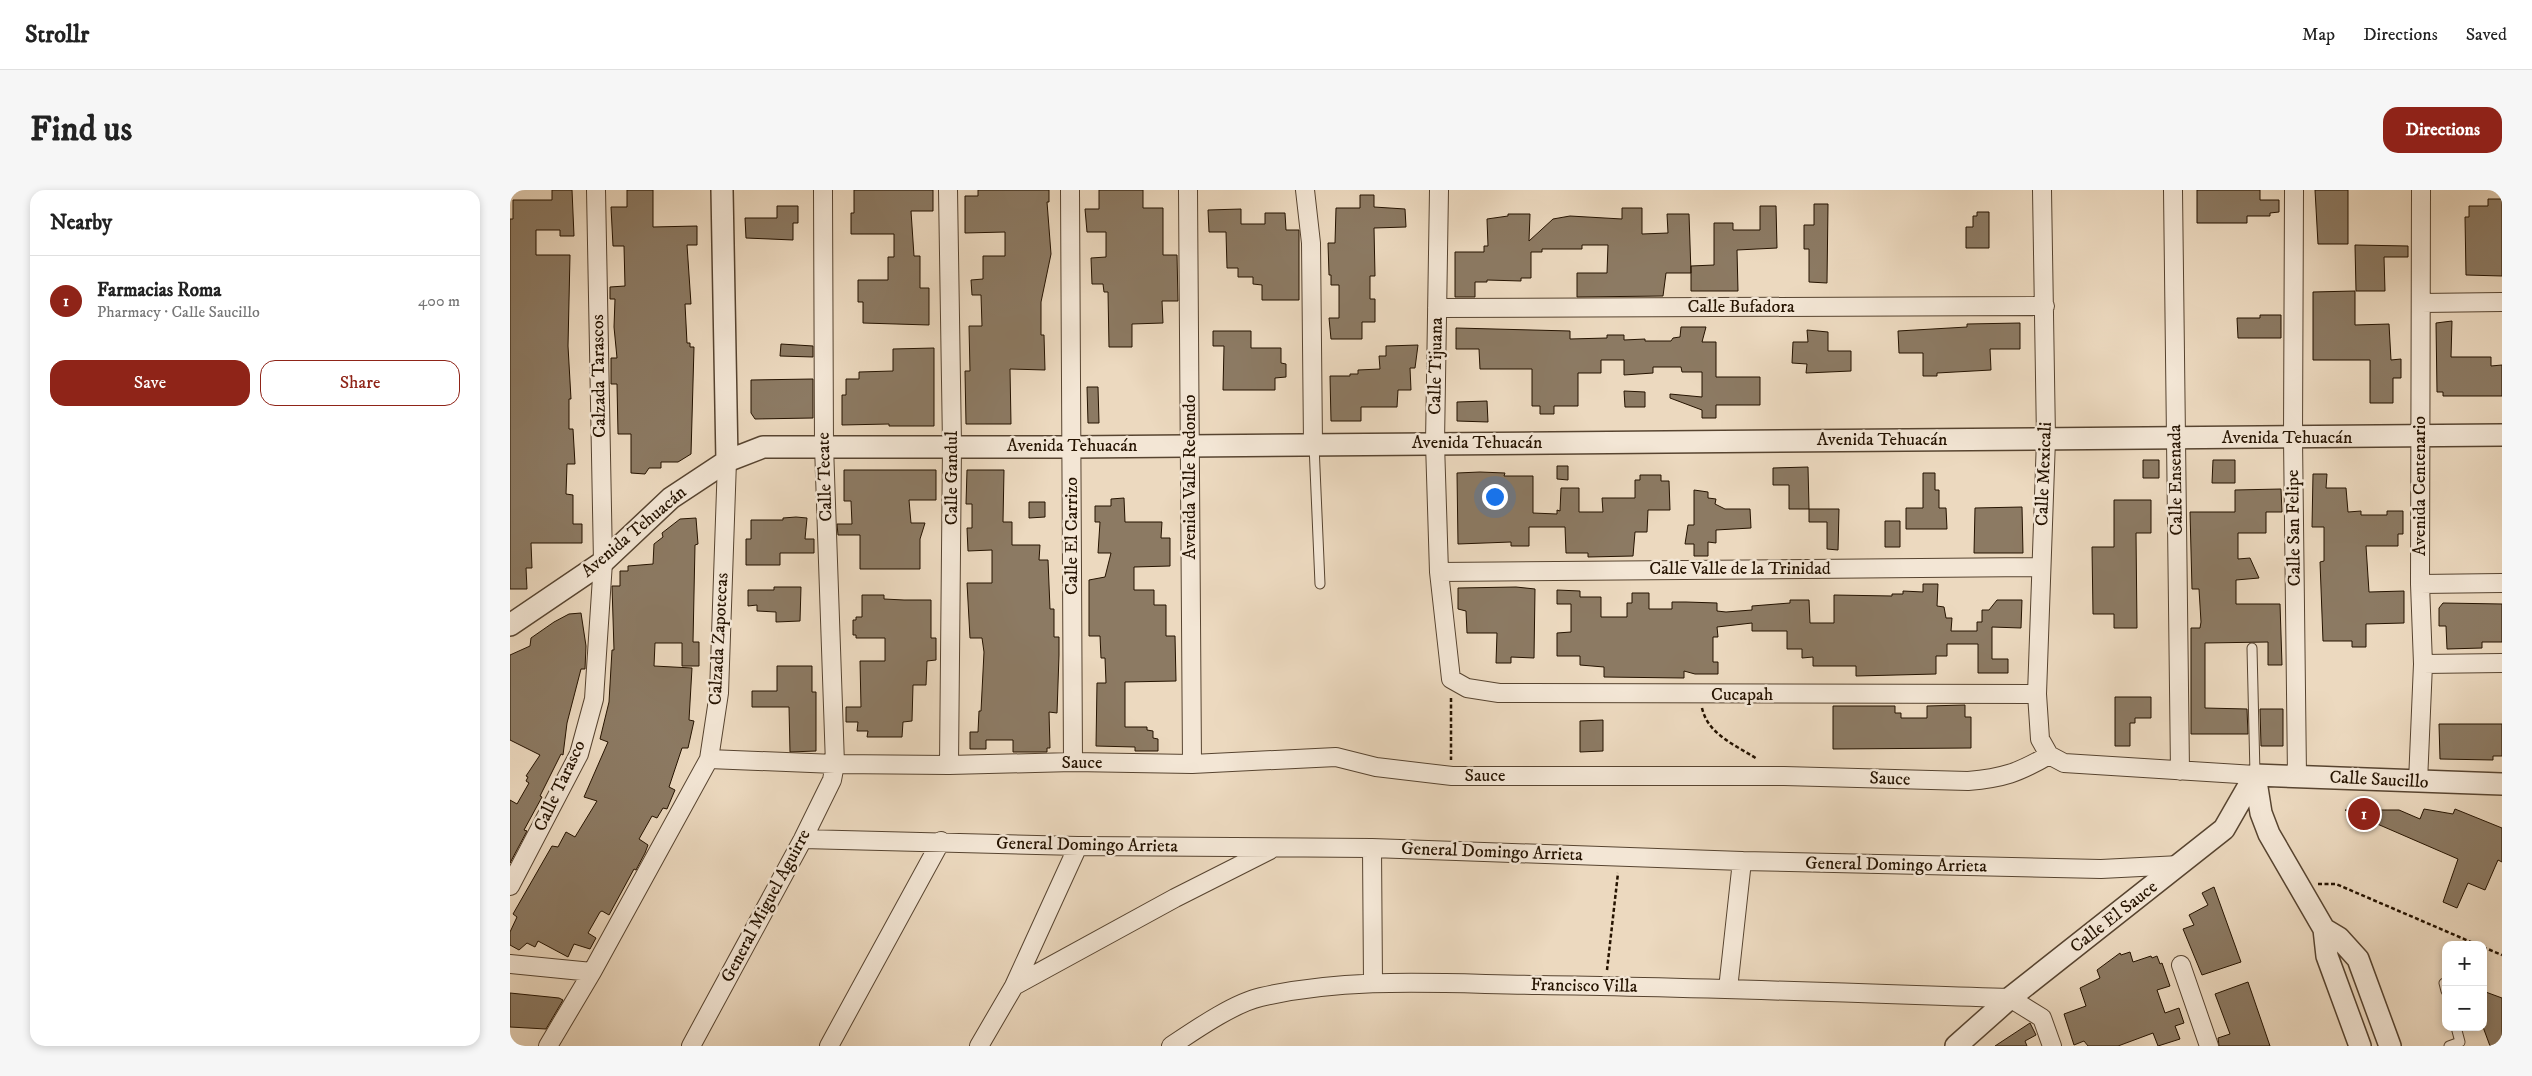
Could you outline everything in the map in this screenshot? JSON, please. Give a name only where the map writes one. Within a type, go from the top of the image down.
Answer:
[{"type":"street","name":"Calzada Tarascos","points":[[596,190],[603,562]]},
{"type":"street","name":"Calzada Zapotecas","points":[[548,1046],[592,972],[709,759],[719,693],[727,460],[722,190]]},
{"type":"street","name":"Calle Tecate","points":[[823,190],[824,446],[835,764]]},
{"type":"street","name":"Calle Gandul","points":[[948,190],[952,445],[949,765]]},
{"type":"street","name":"Calle El Carrizo","points":[[1070,190],[1073,762]]},
{"type":"street","name":"Avenida Valle Redondo","points":[[1188,190],[1192,764]]},
{"type":"street","points":[[1304,190],[1311,243],[1314,444]]},
{"type":"street","name":"Calle Tijuana","points":[[1439,190],[1435,443],[1439,572],[1451,679]]},
{"type":"street","name":"Calle Mexicali","points":[[2042,190],[2046,439],[2037,694],[2040,739],[2049,755]]},
{"type":"street","name":"Calle Ensenada","points":[[2173,190],[2180,770]]},
{"type":"street","name":"Calle San Felipe","points":[[2294,190],[2293,438],[2297,776]]},
{"type":"street","name":"Avenida Centenario","points":[[2418,782],[2423,664],[2420,584],[2421,190]]},
{"type":"street","points":[[2421,303],[2502,302]]},
{"type":"street","name":"Calle Bufadora","points":[[1437,308],[2045,306]]},
{"type":"street","name":"Avenida Tehuacán","points":[[510,625],[603,562],[670,498],[727,460],[763,447],[952,445],[1072,447],[2502,435]]},
{"type":"street","name":"Calle Tarasco","points":[[510,886],[578,754],[594,699],[603,562]]},
{"type":"street","name":"Calle Valle de la Trinidad","points":[[1439,572],[2040,567]]},
{"type":"street","points":[[2420,584],[2502,583]]},
{"type":"street","points":[[2423,664],[2502,663]]},
{"type":"street","name":"Cucapah","points":[[1451,679],[1467,688],[1499,693],[1699,695],[2037,694]]},
{"type":"street","points":[[2049,755],[2064,763],[2255,775],[2261,812],[2266,827],[2275,846],[2299,883],[2324,929],[2327,956],[2360,1046]]},
{"type":"street","name":"Sauce","points":[[709,759],[835,764],[949,765],[1073,762],[1192,764],[1336,757],[1376,767],[1452,776],[1784,776],[1968,781],[1996,778],[2021,772],[2049,755]]},
{"type":"street","name":"General Miguel Aguirre","points":[[691,1046],[803,838],[832,780],[835,764]]},
{"type":"street","name":"Calle Saucillo","points":[[2255,775],[2502,784]]},
{"type":"street","name":"Calle El Sauce","points":[[1956,1046],[2010,998],[2224,829],[2255,775]]},
{"type":"street","points":[[2224,829],[2240,821],[2255,822],[2266,827]]},
{"type":"street","name":"General Domingo Arrieta","points":[[803,838],[1078,846],[1372,848],[1620,855],[1742,861],[2101,869],[2180,864]]},
{"type":"street","points":[[829,1046],[941,841]]},
{"type":"street","points":[[979,1046],[1014,986],[1078,846]]},
{"type":"street","points":[[1014,986],[1175,898],[1273,848]]},
{"type":"street","points":[[1372,848],[1373,983]]},
{"type":"street","points":[[1728,989],[1742,861]]},
{"type":"street","points":[[2324,929],[2340,938],[2358,959],[2390,1046]]},
{"type":"street","points":[[510,964],[592,972]]},
{"type":"street","points":[[2181,965],[2209,1046]]},
{"type":"street","name":"Francisco Villa","points":[[1171,1046],[1207,1022],[1259,998],[1314,988],[1373,983],[1605,986],[2010,998]]},
{"type":"street","points":[[2010,998],[2042,1018],[2052,1046]]},
{"type":"lane","points":[[1314,444],[1320,584]]},
{"type":"lane","points":[[2252,648],[2255,775]]},
{"type":"lane","points":[[2449,1046],[2460,1042],[2457,1031]]},
{"type":"path","points":[[1451,679],[1452,776]]},
{"type":"path","points":[[1699,695],[1704,718],[1716,732],[1761,761]]},
{"type":"path","points":[[1605,986],[1620,855]]},
{"type":"path","points":[[2299,883],[2336,884],[2469,941]]},
{"type":"path","points":[[2487,949],[2502,955]]},
{"type":"building","points":[[552,190],[572,190],[574,236],[560,236],[560,230],[536,230],[536,255],[570,255],[568,346],[571,399],[569,399],[569,429],[573,429],[575,464],[567,464],[566,494],[573,495],[573,524],[582,524],[582,543],[531,543],[532,568],[526,568],[527,589],[510,589],[510,219],[513,219],[513,200],[552,200]]},
{"type":"building","points":[[627,190],[653,190],[653,227],[697,226],[697,245],[687,245],[691,304],[685,304],[687,343],[690,343],[690,347],[694,347],[691,454],[678,462],[661,462],[661,468],[649,468],[645,474],[631,473],[631,434],[618,434],[617,384],[611,384],[611,358],[617,358],[614,327],[615,299],[610,299],[610,287],[625,286],[624,246],[613,246],[611,207],[627,207]]},
{"type":"building","points":[[854,190],[933,190],[933,211],[911,211],[914,256],[920,256],[920,288],[929,288],[929,325],[863,323],[863,302],[858,302],[858,280],[888,280],[888,257],[894,257],[894,234],[851,234],[851,213],[854,213]]},
{"type":"building","points":[[978,190],[1049,190],[1049,202],[1047,202],[1051,254],[1041,302],[1041,335],[1044,335],[1045,370],[1010,369],[1011,424],[966,424],[965,371],[970,371],[969,326],[982,326],[981,295],[972,295],[971,280],[983,279],[983,256],[1005,256],[1005,232],[965,233],[965,196],[978,196]]},
{"type":"building","points":[[1099,190],[1143,190],[1143,208],[1163,208],[1163,255],[1177,255],[1178,301],[1162,301],[1163,323],[1132,324],[1132,347],[1109,347],[1108,292],[1104,292],[1103,284],[1092,284],[1091,258],[1106,257],[1106,232],[1087,232],[1085,209],[1099,209]]},
{"type":"building","points":[[2197,190],[2260,190],[2260,200],[2279,200],[2279,212],[2270,213],[2270,216],[2247,216],[2247,223],[2197,223]]},
{"type":"building","points":[[2315,190],[2348,190],[2348,244],[2318,244]]},
{"type":"building","points":[[1360,195],[1374,195],[1374,207],[1405,209],[1406,227],[1374,228],[1375,276],[1370,276],[1370,299],[1375,299],[1375,322],[1362,322],[1362,339],[1331,339],[1329,318],[1339,318],[1339,285],[1331,285],[1328,243],[1335,243],[1336,208],[1360,208]]},
{"type":"building","points":[[2488,199],[2502,199],[2502,276],[2466,275],[2465,217],[2469,217],[2469,206],[2488,206]]},
{"type":"building","points":[[1814,204],[1828,204],[1827,283],[1809,282],[1809,249],[1804,249],[1804,225],[1814,225]]},
{"type":"building","points":[[777,206],[798,206],[798,223],[793,223],[793,240],[746,238],[745,218],[777,218]]},
{"type":"building","points":[[1760,206],[1776,206],[1777,248],[1737,250],[1738,291],[1691,291],[1691,266],[1714,265],[1714,223],[1733,223],[1733,230],[1760,230]]},
{"type":"building","points":[[1622,208],[1642,208],[1642,234],[1668,233],[1667,214],[1689,214],[1691,273],[1666,273],[1663,296],[1577,297],[1577,273],[1607,273],[1608,245],[1582,245],[1582,249],[1542,249],[1542,252],[1531,252],[1531,278],[1521,278],[1521,281],[1487,280],[1487,282],[1475,282],[1475,297],[1455,297],[1455,252],[1484,252],[1484,246],[1488,246],[1487,219],[1508,216],[1508,214],[1530,214],[1529,241],[1553,219],[1570,216],[1622,219]]},
{"type":"building","points":[[1241,209],[1241,224],[1265,224],[1265,213],[1285,213],[1286,230],[1299,230],[1299,300],[1262,300],[1262,285],[1253,284],[1253,277],[1238,277],[1238,268],[1227,268],[1226,232],[1209,232],[1208,210]]},
{"type":"building","points":[[1977,212],[1989,212],[1989,248],[1966,248],[1966,227],[1973,227],[1973,216],[1977,216]]},
{"type":"building","points":[[2355,245],[2408,246],[2408,257],[2384,257],[2385,291],[2356,291]]},
{"type":"building","points":[[2355,291],[2355,325],[2389,324],[2391,360],[2401,359],[2401,378],[2393,378],[2393,403],[2370,403],[2370,360],[2313,360],[2313,292]]},
{"type":"building","points":[[2260,315],[2281,315],[2281,338],[2238,338],[2237,318],[2260,318]]},
{"type":"building","points":[[2452,321],[2451,357],[2491,357],[2491,366],[2502,365],[2502,396],[2443,396],[2443,392],[2437,392],[2436,323]]},
{"type":"building","points":[[2020,323],[2020,349],[1990,349],[1991,370],[1937,373],[1937,376],[1923,376],[1923,353],[1899,353],[1898,331],[1967,327],[1967,324]]},
{"type":"building","points":[[1681,327],[1706,327],[1702,342],[1716,342],[1716,377],[1760,377],[1760,405],[1716,405],[1716,418],[1702,418],[1702,410],[1670,398],[1670,394],[1702,397],[1702,372],[1682,372],[1681,367],[1653,367],[1653,373],[1624,375],[1624,360],[1601,360],[1601,373],[1578,373],[1578,406],[1554,406],[1554,414],[1540,414],[1540,406],[1532,406],[1532,369],[1480,369],[1479,349],[1456,349],[1456,328],[1570,331],[1570,339],[1607,338],[1607,335],[1624,335],[1624,340],[1671,341],[1673,338],[1680,337]]},
{"type":"building","points":[[1807,330],[1828,332],[1828,351],[1851,351],[1851,371],[1806,373],[1807,364],[1792,363],[1793,342],[1808,342]]},
{"type":"building","points":[[1213,331],[1251,331],[1251,348],[1281,348],[1281,363],[1286,364],[1286,377],[1275,378],[1275,390],[1223,390],[1224,346],[1213,346]]},
{"type":"building","points":[[781,344],[813,346],[813,357],[780,356]]},
{"type":"building","points":[[1418,345],[1415,368],[1410,368],[1411,390],[1398,390],[1397,407],[1361,407],[1361,421],[1331,421],[1330,376],[1350,376],[1350,374],[1358,374],[1358,370],[1380,369],[1379,356],[1386,356],[1386,346]]},
{"type":"building","points":[[934,348],[934,426],[889,426],[889,424],[842,425],[842,395],[846,395],[846,379],[859,379],[859,372],[893,371],[893,349]]},
{"type":"building","points":[[813,379],[813,418],[755,419],[751,413],[751,380]]},
{"type":"building","points":[[1087,387],[1098,387],[1099,423],[1088,423]]},
{"type":"building","points":[[1624,391],[1645,392],[1645,407],[1625,407]]},
{"type":"building","points":[[1487,401],[1488,422],[1457,421],[1457,402]]},
{"type":"building","points":[[2143,460],[2159,460],[2159,478],[2143,478]]},
{"type":"building","points":[[2213,460],[2235,460],[2235,483],[2212,483]]},
{"type":"building","points":[[1557,466],[1568,466],[1568,480],[1557,479]]},
{"type":"building","points":[[1808,467],[1809,509],[1789,509],[1789,485],[1773,485],[1773,468]]},
{"type":"building","points":[[844,470],[936,470],[936,500],[909,500],[911,523],[925,523],[920,539],[920,569],[860,569],[860,535],[838,535],[837,524],[852,524],[851,501],[844,501]]},
{"type":"building","points":[[967,470],[1004,470],[1003,522],[1012,522],[1012,545],[1040,545],[1039,560],[1048,560],[1050,609],[1054,609],[1054,637],[1059,637],[1059,655],[1057,713],[1049,712],[1050,748],[1047,748],[1047,752],[1013,752],[1013,740],[986,740],[986,749],[970,749],[970,732],[978,732],[984,652],[982,638],[970,638],[967,583],[992,583],[992,550],[968,551],[967,528],[972,528],[972,504],[966,504]]},
{"type":"building","points":[[1457,473],[1505,473],[1504,476],[1533,476],[1533,513],[1557,514],[1557,510],[1560,511],[1561,488],[1579,488],[1579,512],[1603,512],[1602,498],[1635,498],[1635,480],[1640,480],[1640,475],[1661,475],[1661,481],[1669,481],[1670,510],[1648,510],[1647,532],[1635,532],[1633,556],[1588,557],[1588,553],[1566,553],[1565,527],[1529,527],[1529,546],[1511,546],[1511,542],[1458,544]]},
{"type":"building","points":[[1923,473],[1935,473],[1935,490],[1939,490],[1939,508],[1946,508],[1947,529],[1906,529],[1906,508],[1923,508]]},
{"type":"building","points":[[2313,474],[2327,474],[2326,488],[2346,488],[2348,512],[2361,511],[2361,515],[2387,515],[2387,511],[2403,511],[2403,534],[2398,534],[2398,546],[2366,546],[2369,592],[2404,591],[2404,623],[2366,624],[2366,647],[2352,647],[2352,641],[2323,641],[2320,562],[2324,561],[2324,527],[2312,527]]},
{"type":"building","points":[[2281,489],[2282,512],[2266,512],[2266,533],[2238,533],[2238,559],[2250,558],[2259,578],[2236,580],[2236,604],[2280,604],[2282,665],[2268,665],[2268,642],[2205,643],[2205,708],[2247,709],[2248,734],[2191,734],[2191,628],[2200,628],[2201,622],[2199,589],[2192,589],[2190,512],[2235,512],[2235,490]]},
{"type":"building","points":[[1694,490],[1708,492],[1708,498],[1716,499],[1715,504],[1725,509],[1750,509],[1751,528],[1716,530],[1716,543],[1708,542],[1708,556],[1694,556],[1694,544],[1685,544],[1688,525],[1694,525]]},
{"type":"building","points":[[1124,498],[1125,522],[1162,522],[1161,538],[1170,538],[1170,566],[1134,567],[1134,590],[1154,590],[1154,605],[1166,605],[1166,636],[1175,636],[1176,681],[1125,682],[1125,727],[1147,727],[1147,730],[1153,731],[1153,738],[1158,739],[1158,751],[1135,751],[1135,747],[1096,746],[1097,683],[1106,683],[1105,658],[1101,658],[1100,636],[1089,636],[1089,580],[1105,577],[1111,553],[1098,553],[1100,522],[1095,522],[1095,506],[1111,506],[1111,499]]},
{"type":"building","points":[[2114,500],[2151,500],[2151,533],[2136,533],[2137,628],[2114,628],[2114,614],[2093,614],[2092,547],[2114,547]]},
{"type":"building","points":[[1029,502],[1045,502],[1045,517],[1029,518]]},
{"type":"building","points":[[2022,507],[2023,553],[1974,553],[1975,508]]},
{"type":"building","points":[[1809,509],[1839,509],[1838,550],[1827,549],[1827,522],[1809,522]]},
{"type":"building","points":[[696,518],[698,544],[695,545],[693,642],[699,642],[699,666],[682,666],[682,643],[655,643],[654,666],[692,668],[689,720],[694,721],[688,748],[682,748],[669,787],[675,790],[667,809],[663,808],[657,818],[652,816],[639,839],[648,845],[645,853],[609,915],[602,911],[600,912],[588,933],[596,938],[590,949],[574,944],[568,957],[538,941],[535,947],[527,943],[519,950],[510,945],[510,932],[517,917],[513,914],[552,846],[558,847],[566,832],[575,837],[597,801],[584,797],[608,742],[600,739],[609,702],[612,650],[614,650],[612,586],[620,586],[620,571],[628,571],[628,566],[653,564],[654,544],[663,537],[662,533],[680,519]]},
{"type":"building","points":[[783,518],[807,518],[805,539],[814,539],[814,553],[780,553],[780,565],[746,565],[746,539],[751,539],[751,520],[783,520]]},
{"type":"building","points":[[1885,521],[1900,521],[1900,547],[1885,547]]},
{"type":"building","points":[[1923,584],[1938,584],[1937,606],[1944,607],[1946,618],[1952,618],[1951,631],[1977,631],[1977,622],[1982,622],[1982,610],[1989,610],[1997,600],[2022,600],[2021,628],[1992,627],[1992,659],[2008,659],[2008,673],[1978,673],[1978,644],[1947,644],[1947,656],[1936,656],[1936,674],[1856,676],[1856,666],[1813,666],[1813,657],[1802,658],[1802,649],[1787,649],[1787,631],[1752,631],[1752,623],[1717,627],[1718,637],[1713,637],[1713,662],[1718,662],[1718,674],[1695,674],[1684,671],[1684,678],[1604,677],[1604,667],[1580,665],[1580,656],[1557,656],[1557,633],[1571,632],[1571,604],[1557,604],[1557,590],[1580,591],[1580,597],[1601,597],[1601,617],[1627,617],[1627,603],[1632,603],[1632,593],[1649,593],[1649,609],[1672,609],[1672,602],[1717,603],[1717,611],[1726,612],[1752,610],[1752,606],[1790,603],[1790,600],[1809,600],[1810,623],[1834,623],[1834,595],[1892,596],[1892,594],[1903,594],[1903,591],[1923,592]]},
{"type":"building","points":[[774,587],[801,587],[800,621],[776,622],[776,612],[757,611],[757,605],[748,606],[748,590],[774,590]]},
{"type":"building","points":[[1516,587],[1535,589],[1534,658],[1511,657],[1511,663],[1496,663],[1497,633],[1467,633],[1466,611],[1458,609],[1458,588]]},
{"type":"building","points":[[862,595],[884,595],[884,599],[931,600],[931,638],[936,638],[936,660],[927,661],[926,685],[913,685],[912,721],[903,722],[902,737],[867,737],[868,731],[857,731],[858,722],[846,722],[846,707],[861,707],[860,661],[885,661],[885,638],[856,638],[856,635],[853,635],[853,620],[856,620],[856,617],[862,617]]},
{"type":"building","points":[[2443,603],[2502,604],[2502,642],[2482,642],[2482,648],[2447,649],[2446,626],[2439,626],[2439,608]]},
{"type":"building","points":[[581,613],[586,646],[585,669],[581,669],[567,723],[563,755],[561,754],[540,796],[542,797],[524,830],[527,831],[510,863],[510,800],[517,804],[529,783],[526,781],[528,777],[526,776],[540,755],[510,740],[510,655],[530,646],[531,638],[554,622],[569,614]]},
{"type":"building","points":[[777,666],[812,666],[812,692],[816,692],[816,751],[790,752],[789,707],[752,707],[752,691],[777,691]]},
{"type":"building","points":[[2115,697],[2151,697],[2151,718],[2135,718],[2135,723],[2130,723],[2130,746],[2115,746]]},
{"type":"building","points":[[1965,705],[1965,717],[1971,717],[1971,748],[1833,749],[1833,706],[1895,706],[1895,713],[1901,713],[1901,718],[1927,718],[1927,706]]},
{"type":"building","points":[[2260,709],[2283,709],[2283,746],[2261,746]]},
{"type":"building","points":[[1603,720],[1603,751],[1580,752],[1580,721]]},
{"type":"building","points":[[2439,724],[2502,724],[2502,756],[2493,756],[2493,760],[2440,759]]},
{"type":"building","points":[[2424,809],[2453,814],[2455,809],[2502,828],[2502,862],[2498,860],[2485,890],[2468,883],[2457,908],[2443,902],[2458,859],[2345,810],[2399,810],[2420,819]]},
{"type":"building","points":[[2214,887],[2241,962],[2202,975],[2183,929],[2194,925],[2189,915],[2208,905],[2202,893]]},
{"type":"building","points":[[2130,952],[2133,962],[2157,956],[2160,964],[2162,963],[2170,986],[2157,990],[2165,1013],[2179,1008],[2184,1023],[2175,1026],[2180,1039],[2158,1046],[2153,1033],[2118,1046],[2088,1046],[2084,1041],[2074,1045],[2064,1014],[2086,1006],[2080,988],[2100,978],[2097,970],[2120,953],[2121,955]]},
{"type":"building","points":[[2248,982],[2270,1046],[2219,1046],[2218,1038],[2230,1034],[2215,994]]},
{"type":"building","points":[[2487,992],[2502,998],[2502,1046],[2490,1046],[2484,1031],[2487,1031]]},
{"type":"building","points":[[510,993],[563,1000],[546,1029],[510,1027]]},
{"type":"building","points":[[2030,1023],[2036,1035],[2025,1041],[2027,1046],[1995,1046]]},
{"type":"place","name":"Farmacias Roma","points":[[2364,814]]}]
